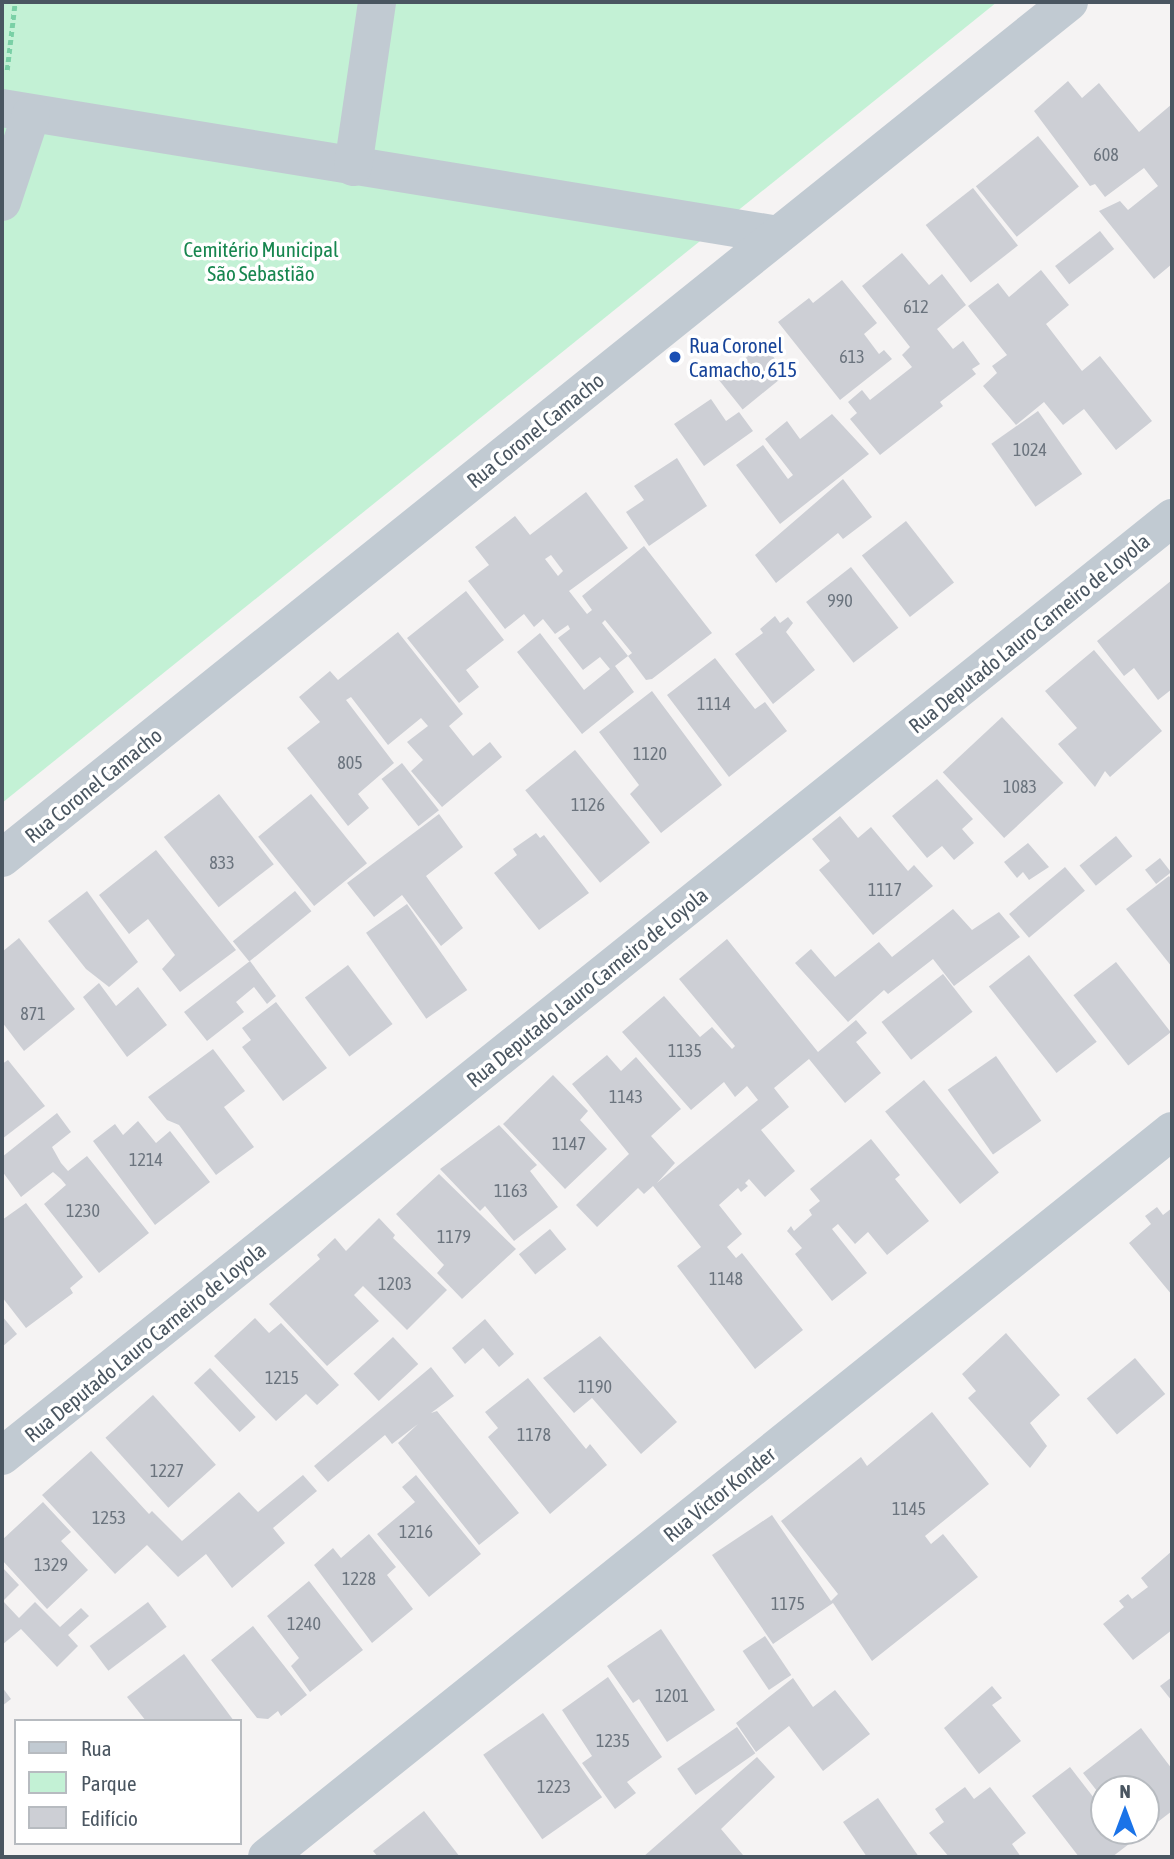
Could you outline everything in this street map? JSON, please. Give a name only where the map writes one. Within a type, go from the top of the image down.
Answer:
[{"type":"street","points":[[353,167],[377,2]]},
{"type":"street","name":"Rua Coronel Camacho","points":[[2,858],[1069,2]]},
{"type":"street","points":[[2,202],[16,112],[778,235]]},
{"type":"street","name":"Rua Deputado Lauro Carneiro de Loyola","points":[[2,1456],[1172,518]]},
{"type":"street","name":"Rua Victor Konder","points":[[267,1857],[1172,1131]]},
{"type":"path","points":[[2,77],[6,74],[15,2]]},
{"type":"green space","name":"Cemitério Municipal São Sebastião","points":[[2,2],[997,2],[2,803]]},
{"type":"building","points":[[1068,81],[1082,98],[1099,83],[1139,132],[1172,104],[1172,264],[1154,279],[1099,211],[1120,201],[1128,210],[1158,186],[1144,168],[1105,197],[1095,184],[1090,186],[1034,111]]},
{"type":"building","points":[[1038,136],[1079,187],[1017,237],[976,186]]},
{"type":"building","points":[[973,188],[1018,246],[971,282],[926,225]]},
{"type":"building","points":[[1100,231],[1114,249],[1069,284],[1055,266]]},
{"type":"building","points":[[902,253],[929,285],[942,274],[966,305],[937,329],[953,349],[963,341],[980,364],[972,369],[976,374],[940,402],[943,406],[880,455],[850,419],[857,413],[848,402],[862,390],[870,400],[912,367],[902,355],[910,347],[862,286]]},
{"type":"building","points":[[1041,270],[1069,305],[1046,324],[1082,371],[1100,356],[1152,421],[1116,450],[1084,409],[1063,425],[1044,402],[1016,425],[983,386],[997,373],[992,366],[1007,355],[968,306],[998,283],[1009,297]]},
{"type":"building","points":[[842,280],[877,323],[864,334],[879,354],[884,350],[892,359],[840,400],[778,322],[809,298],[813,303]]},
{"type":"building","points":[[763,344],[787,374],[743,409],[719,380]]},
{"type":"building","points":[[711,399],[726,421],[739,412],[753,431],[704,466],[674,424]]},
{"type":"building","points":[[1038,411],[1082,474],[1035,507],[991,444]]},
{"type":"building","points":[[832,414],[869,454],[780,524],[736,465],[763,445],[788,479],[793,475],[765,439],[787,421],[800,439]]},
{"type":"building","points":[[677,458],[707,506],[649,546],[626,512],[644,500],[634,486]]},
{"type":"building","points":[[843,479],[872,517],[843,539],[838,533],[776,583],[755,555]]},
{"type":"building","points":[[586,492],[628,548],[569,591],[587,614],[592,610],[582,596],[644,546],[712,633],[652,679],[646,680],[628,656],[615,666],[634,692],[582,734],[517,652],[540,633],[584,690],[610,669],[600,657],[583,670],[558,638],[570,629],[568,625],[555,634],[543,619],[534,627],[524,614],[505,629],[468,581],[489,565],[475,547],[515,516],[530,535]],"holes":[[[551,555],[563,571],[558,576],[545,559]],[[605,620],[632,653],[628,656],[602,623]]]},
{"type":"building","points":[[906,521],[954,582],[910,617],[862,555]]},
{"type":"building","points":[[851,567],[898,628],[853,663],[806,602]]},
{"type":"building","points":[[1172,580],[1172,689],[1158,700],[1134,668],[1124,676],[1097,641]]},
{"type":"building","points":[[466,591],[504,640],[466,670],[479,687],[459,703],[407,638]]},
{"type":"building","points":[[775,616],[780,623],[788,617],[793,623],[786,632],[815,670],[773,704],[735,654],[763,633],[760,629]]},
{"type":"building","points":[[398,632],[463,714],[449,726],[473,756],[490,742],[502,757],[442,807],[411,771],[423,760],[407,742],[428,726],[421,718],[388,745],[351,697],[346,700],[394,763],[358,794],[369,808],[348,826],[287,748],[320,722],[299,697],[330,671],[338,680]]},
{"type":"building","points":[[1094,650],[1162,731],[1110,777],[1105,771],[1095,787],[1058,744],[1077,728],[1045,691]]},
{"type":"building","points":[[715,658],[755,709],[765,702],[787,731],[729,777],[667,695]]},
{"type":"building","points":[[652,691],[722,785],[661,833],[630,794],[639,785],[599,732]]},
{"type":"building","points":[[1002,717],[1063,783],[1004,838],[943,772]]},
{"type":"building","points":[[575,750],[650,842],[600,883],[525,790]]},
{"type":"building","points":[[402,763],[439,810],[418,826],[382,779]]},
{"type":"building","points":[[937,779],[973,819],[962,829],[974,843],[954,860],[942,846],[927,858],[892,816]]},
{"type":"building","points":[[219,794],[274,864],[219,907],[164,837]]},
{"type":"building","points":[[311,794],[367,863],[314,906],[258,837]]},
{"type":"building","points":[[439,814],[463,847],[426,876],[463,928],[441,946],[402,895],[374,917],[347,883]]},
{"type":"building","points":[[840,816],[858,838],[871,827],[908,871],[914,865],[933,886],[873,935],[819,870],[830,861],[812,839]]},
{"type":"building","points":[[536,833],[540,838],[544,835],[589,893],[539,930],[494,873],[517,855],[513,849]]},
{"type":"building","points":[[1116,836],[1132,856],[1096,886],[1079,866]]},
{"type":"building","points":[[1028,843],[1049,867],[1029,880],[1023,872],[1017,878],[1004,862]]},
{"type":"building","points":[[156,850],[236,950],[180,992],[162,969],[175,955],[148,919],[129,934],[99,895]]},
{"type":"building","points":[[1160,858],[1171,872],[1156,884],[1145,870]]},
{"type":"building","points":[[1065,867],[1085,891],[1029,938],[1009,914]]},
{"type":"building","points":[[1169,876],[1172,880],[1172,967],[1126,909]]},
{"type":"building","points":[[87,891],[138,962],[109,987],[86,969],[48,921]]},
{"type":"building","points":[[295,891],[311,911],[249,962],[233,941]]},
{"type":"building","points":[[407,904],[467,990],[426,1019],[366,933]]},
{"type":"building","points":[[953,909],[972,930],[999,912],[1020,937],[954,986],[933,959],[888,994],[884,990],[848,1022],[795,963],[811,949],[835,977],[879,942],[892,957]]},
{"type":"building","points":[[19,938],[75,1009],[24,1051],[2,1022],[2,952]]},
{"type":"building","points":[[727,939],[818,1052],[856,1020],[867,1033],[856,1042],[881,1073],[845,1103],[809,1059],[774,1088],[789,1107],[761,1130],[795,1171],[765,1197],[749,1179],[745,1183],[748,1186],[741,1192],[738,1188],[719,1205],[742,1234],[727,1247],[736,1258],[742,1253],[803,1330],[755,1369],[677,1266],[701,1247],[653,1186],[644,1194],[638,1188],[597,1227],[576,1205],[629,1154],[572,1084],[607,1055],[621,1071],[636,1057],[681,1109],[651,1136],[675,1163],[657,1183],[758,1100],[747,1086],[735,1097],[724,1082],[691,1110],[622,1032],[664,996],[700,1037],[712,1027],[732,1049],[735,1046],[679,979]]},
{"type":"building","points":[[1029,955],[1097,1042],[1057,1073],[989,986]]},
{"type":"building","points":[[250,961],[276,996],[267,1004],[254,987],[236,1002],[244,1012],[207,1041],[184,1012]]},
{"type":"building","points":[[1116,962],[1171,1032],[1128,1065],[1073,995]]},
{"type":"building","points":[[348,965],[393,1024],[349,1057],[305,997]]},
{"type":"building","points":[[943,974],[973,1012],[911,1060],[882,1022]]},
{"type":"building","points":[[99,983],[116,1006],[138,987],[167,1025],[127,1057],[83,997]]},
{"type":"building","points":[[276,1002],[327,1068],[283,1101],[242,1047],[251,1040],[242,1028]]},
{"type":"building","points":[[213,1049],[245,1091],[224,1107],[254,1147],[216,1175],[179,1125],[167,1120],[148,1097]]},
{"type":"building","points":[[996,1056],[1041,1121],[993,1155],[948,1090]]},
{"type":"building","points":[[8,1060],[45,1106],[2,1139],[2,1064]]},
{"type":"building","points":[[553,1075],[588,1111],[580,1120],[607,1149],[565,1189],[503,1124]]},
{"type":"building","points":[[924,1080],[999,1172],[960,1204],[885,1111]]},
{"type":"building","points":[[57,1113],[71,1132],[52,1147],[61,1163],[68,1171],[87,1156],[149,1233],[99,1273],[44,1204],[66,1185],[61,1179],[53,1172],[21,1197],[2,1171],[2,1157]]},
{"type":"building","points":[[138,1121],[156,1143],[170,1131],[210,1182],[155,1225],[93,1141],[115,1124],[123,1135]]},
{"type":"building","points":[[499,1125],[537,1165],[530,1171],[558,1207],[514,1241],[485,1206],[480,1211],[440,1169]]},
{"type":"building","points":[[871,1139],[900,1175],[895,1179],[929,1221],[887,1255],[868,1232],[855,1244],[838,1224],[832,1229],[867,1273],[832,1301],[795,1254],[802,1248],[787,1231],[791,1226],[794,1231],[812,1215],[809,1210],[820,1201],[810,1189]]},
{"type":"building","points":[[439,1174],[516,1249],[462,1299],[437,1273],[444,1265],[396,1214]]},
{"type":"building","points":[[26,1203],[83,1277],[70,1288],[73,1293],[26,1328],[2,1297],[2,1220]]},
{"type":"building","points":[[1157,1207],[1163,1215],[1172,1208],[1172,1295],[1129,1243],[1151,1224],[1145,1216]]},
{"type":"building","points":[[379,1218],[395,1235],[393,1238],[447,1290],[407,1330],[363,1286],[354,1295],[379,1321],[327,1366],[269,1304],[320,1259],[317,1255],[335,1238],[346,1251]]},
{"type":"building","points":[[550,1229],[566,1249],[535,1274],[519,1254]]},
{"type":"building","points":[[2,1316],[17,1334],[2,1347]]},
{"type":"building","points":[[255,1318],[269,1333],[281,1323],[339,1385],[317,1405],[306,1394],[276,1421],[214,1356]]},
{"type":"building","points":[[485,1319],[514,1354],[499,1367],[483,1348],[465,1364],[452,1348]]},
{"type":"building","points":[[1006,1333],[1060,1395],[1030,1423],[1047,1446],[1030,1468],[968,1398],[976,1391],[962,1374]]},
{"type":"building","points":[[600,1336],[677,1422],[641,1454],[592,1398],[574,1413],[543,1378]]},
{"type":"building","points":[[393,1337],[418,1364],[379,1401],[354,1374]]},
{"type":"building","points":[[1135,1358],[1165,1394],[1117,1434],[1087,1398]]},
{"type":"building","points":[[431,1367],[454,1396],[431,1413],[437,1411],[519,1513],[479,1545],[398,1443],[418,1424],[392,1444],[385,1435],[328,1482],[314,1466]]},
{"type":"building","points":[[210,1368],[256,1417],[240,1432],[194,1383]]},
{"type":"building","points":[[528,1378],[586,1449],[590,1444],[607,1465],[550,1514],[488,1437],[498,1428],[485,1412]]},
{"type":"building","points":[[153,1395],[216,1465],[168,1508],[105,1438]]},
{"type":"building","points":[[932,1412],[989,1484],[925,1536],[931,1544],[943,1534],[978,1577],[872,1661],[833,1603],[773,1644],[712,1555],[772,1515],[831,1601],[838,1594],[781,1521],[861,1457],[867,1466]]},
{"type":"building","points":[[91,1451],[149,1514],[152,1511],[182,1541],[239,1492],[258,1512],[303,1475],[317,1491],[273,1528],[285,1543],[232,1588],[206,1554],[178,1577],[147,1545],[115,1574],[42,1495]]},
{"type":"building","points":[[416,1475],[481,1554],[429,1597],[377,1534],[415,1502],[402,1487]]},
{"type":"building","points":[[43,1502],[71,1532],[61,1541],[88,1570],[47,1609],[2,1560],[2,1540]]},
{"type":"building","points":[[369,1534],[396,1567],[387,1575],[413,1609],[372,1643],[314,1565],[333,1548],[341,1558]]},
{"type":"building","points":[[1172,1551],[1172,1630],[1133,1660],[1103,1624],[1124,1607],[1119,1601],[1128,1594],[1132,1599],[1148,1587],[1141,1578]]},
{"type":"building","points":[[2,1567],[19,1585],[3,1601],[19,1618],[35,1602],[60,1627],[81,1608],[89,1616],[68,1635],[78,1646],[57,1667],[21,1629],[2,1645]]},
{"type":"building","points":[[309,1581],[363,1650],[310,1692],[291,1666],[299,1658],[267,1616]]},
{"type":"building","points":[[148,1602],[167,1627],[108,1671],[90,1646]]},
{"type":"building","points":[[253,1626],[307,1695],[281,1716],[278,1711],[268,1719],[257,1718],[211,1660]]},
{"type":"building","points":[[661,1629],[715,1710],[667,1742],[639,1699],[633,1703],[607,1666]]},
{"type":"building","points":[[765,1636],[791,1675],[769,1690],[743,1651]]},
{"type":"building","points":[[184,1654],[233,1719],[144,1719],[127,1697]]},
{"type":"building","points":[[608,1677],[662,1757],[627,1782],[636,1793],[615,1809],[582,1763],[592,1756],[562,1710]]},
{"type":"building","points":[[1172,1677],[1172,1701],[1160,1686]]},
{"type":"building","points":[[793,1678],[813,1707],[835,1690],[870,1734],[823,1771],[789,1726],[756,1752],[736,1723]]},
{"type":"building","points":[[992,1686],[1002,1698],[992,1705],[1021,1741],[979,1774],[944,1728]]},
{"type":"building","points":[[2,1687],[11,1699],[2,1706]]},
{"type":"building","points":[[543,1713],[602,1797],[542,1839],[483,1755]]},
{"type":"building","points":[[737,1727],[755,1753],[696,1795],[677,1769]]},
{"type":"building","points":[[1141,1728],[1172,1769],[1172,1811],[1160,1820],[1160,1775],[1090,1775],[1090,1782],[1083,1773]]},
{"type":"building","points":[[757,1757],[775,1777],[721,1829],[743,1855],[643,1857]]},
{"type":"building","points":[[1070,1767],[1090,1793],[1090,1845],[1128,1845],[1112,1857],[1079,1857],[1032,1796]]},
{"type":"building","points":[[965,1787],[974,1799],[990,1787],[1026,1833],[1012,1844],[1021,1857],[949,1857],[929,1833],[944,1822],[935,1809]]},
{"type":"building","points":[[878,1798],[919,1857],[867,1857],[843,1822]]},
{"type":"building","points":[[424,1811],[460,1857],[378,1857],[373,1851]]},
{"type":"place","name":"Rua Coronel Camacho, 615","points":[[675,357]]}]
